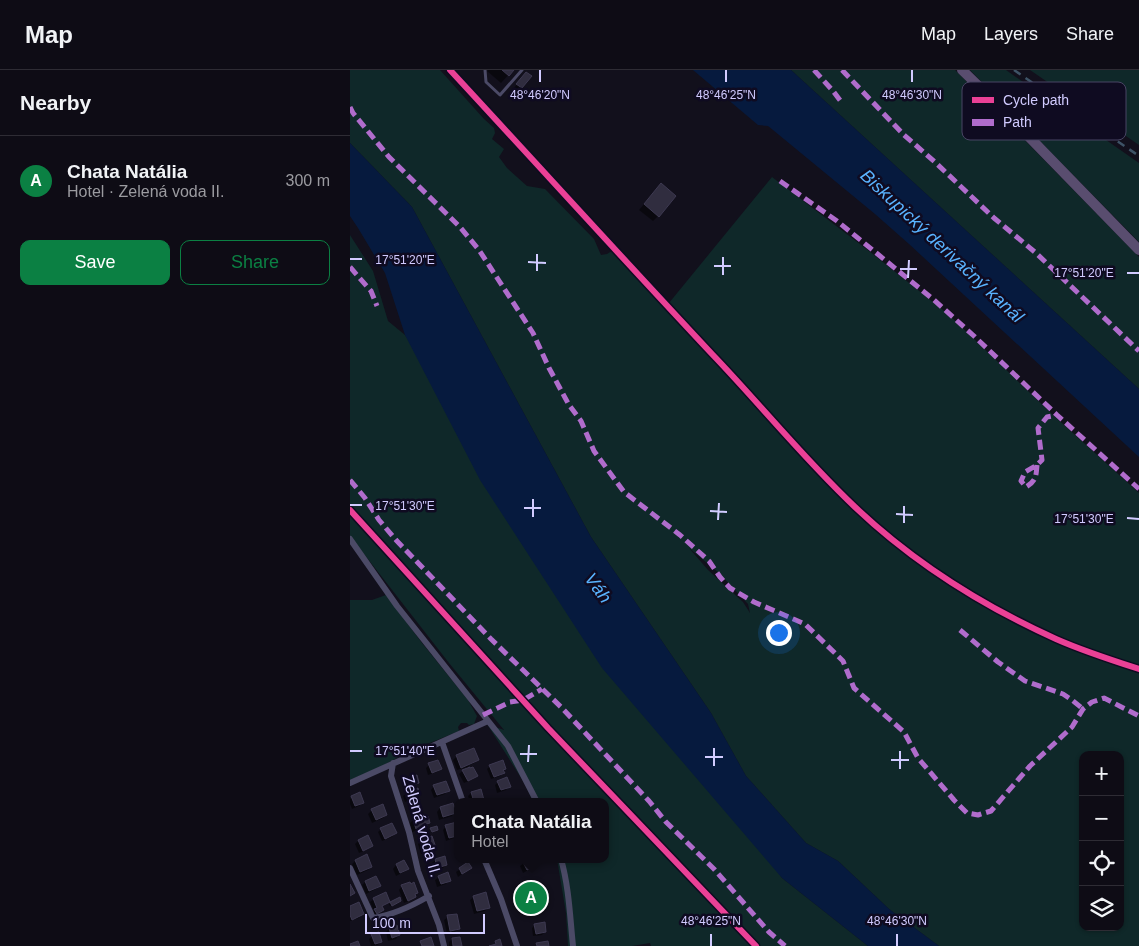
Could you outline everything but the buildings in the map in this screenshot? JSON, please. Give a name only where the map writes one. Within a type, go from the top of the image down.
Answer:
[{"type":"main road","points":[[962,70],[974,82]]},
{"type":"main road","points":[[1032,140],[1139,250]]},
{"type":"street","points":[[350,539],[397,606],[508,746],[535,798]]},
{"type":"street","name":"Zelená voda II.","points":[[350,783],[488,721]]},
{"type":"street","points":[[442,742],[462,798]]},
{"type":"street","name":"Zelená voda II.","points":[[394,763],[391,776],[409,832],[418,871],[429,896],[444,946]]},
{"type":"street","points":[[379,770],[391,776]]},
{"type":"street","points":[[486,863],[502,899],[516,946]]},
{"type":"street","points":[[562,863],[573,946]]},
{"type":"street","name":"Zelená voda II.","points":[[350,868],[373,918],[385,916],[429,896]]},
{"type":"lane","points":[[450,70],[746,390],[814,467],[884,533],[942,576],[1016,620],[1057,640],[1139,669]]},
{"type":"lane","points":[[485,70],[486,82],[500,95],[522,70]]},
{"type":"green space","points":[[350,70],[440,70],[494,128],[495,133],[492,139],[504,149],[499,157],[507,168],[527,186],[545,189],[594,239],[601,255],[607,254],[618,247],[669,303],[772,177],[948,314],[1053,415],[1139,493],[1139,946],[939,946],[889,909],[838,861],[806,843],[746,776],[711,713],[591,537],[412,207],[350,143]],"holes":[[[689,548],[719,573],[748,604],[750,613],[743,602],[708,570]]]},
{"type":"green space","points":[[791,70],[955,70],[967,82],[962,82],[962,140],[1025,140],[1139,257],[1139,389]]},
{"type":"green space","points":[[970,70],[1006,70],[1023,82],[982,82]]},
{"type":"green space","points":[[1030,70],[1139,70],[1139,145],[1126,136],[1126,82],[1047,82]]},
{"type":"green space","points":[[1039,140],[1106,140],[1139,163],[1139,242]]},
{"type":"green space","points":[[350,235],[373,271],[388,321],[405,335],[782,878],[868,946],[651,946],[650,943],[632,946],[568,946],[566,913],[558,863],[609,863],[609,798],[531,798],[525,784],[487,724],[504,730],[350,536]]},
{"type":"green space","points":[[386,595],[468,700],[477,716],[474,724],[461,723],[458,727],[459,731],[408,752],[350,780],[350,600],[372,600]]},
{"type":"water","name":"Biskupický derivačný kanál","points":[[693,70],[791,70],[1139,389],[1139,457],[875,214],[768,126],[758,125]]},
{"type":"water","name":"Váh","points":[[350,143],[412,207],[591,537],[711,713],[746,776],[806,843],[838,861],[889,909],[939,946],[868,946],[782,878],[602,668],[480,480],[405,335],[385,273],[350,216]]},
{"type":"railway","points":[[1014,70],[1031,82]]},
{"type":"railway","points":[[1116,140],[1139,156]]},
{"type":"marked path","points":[[814,70],[842,103]]},
{"type":"marked path","points":[[842,70],[904,135],[994,218],[1036,253],[1139,351]]},
{"type":"marked path","points":[[350,107],[389,157],[460,227],[479,250],[533,333],[569,405],[581,421],[594,451],[624,492],[680,535],[709,561],[730,588],[754,602],[805,624],[843,661],[854,688],[904,732],[918,758],[967,813],[978,815],[991,811],[1030,766],[1072,727],[1083,709],[1092,702],[1104,698],[1139,716]]},
{"type":"marked path","points":[[780,181],[837,221],[934,300],[1139,489]]},
{"type":"marked path","points":[[350,267],[371,291],[377,306]]},
{"type":"marked path","points":[[1037,465],[1035,478],[1026,487],[1021,481],[1025,472],[1042,460],[1038,428],[1047,417],[1057,415]]},
{"type":"marked path","points":[[350,480],[396,540],[491,639],[562,708],[649,801],[666,822],[714,869],[769,932],[785,946]]},
{"type":"marked path","points":[[960,630],[998,662],[1025,681],[1063,694],[1083,709]]},
{"type":"marked path","points":[[483,715],[510,702],[523,700],[542,689]]},
{"type":"cycle path","points":[[450,70],[818,470],[877,527],[925,564],[1002,612],[1066,643],[1139,669]]},
{"type":"cycle path","points":[[350,510],[548,728],[756,946]]},
{"type":"place","name":"Chata Natália","points":[[531,898]]}]
